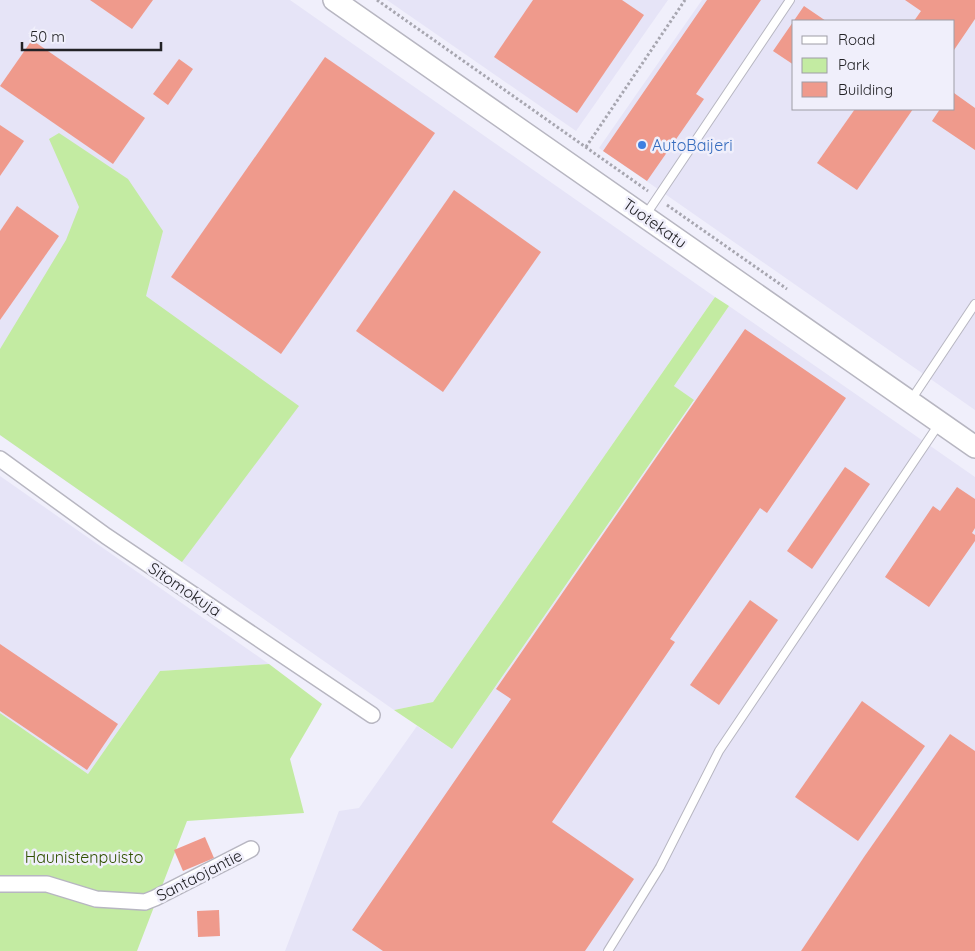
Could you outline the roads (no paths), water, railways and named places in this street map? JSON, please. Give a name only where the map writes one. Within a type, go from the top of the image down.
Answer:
[{"type":"street","name":"Tuotekatu","points":[[334,0],[975,447]]},
{"type":"street","name":"Sitomokuja","points":[[0,459],[106,536],[372,715]]},
{"type":"street","name":"Santaojantie","points":[[0,884],[47,884],[96,898],[145,902],[251,848]]},
{"type":"lane","points":[[646,216],[790,0]]},
{"type":"lane","points":[[909,401],[975,304]]},
{"type":"lane","points":[[608,951],[660,867],[719,751],[940,423]]},
{"type":"place","name":"AutoBaijeri","points":[[642,145]]},
{"type":"park label","name":"Haunistenpuisto","points":[[84,857]]}]
